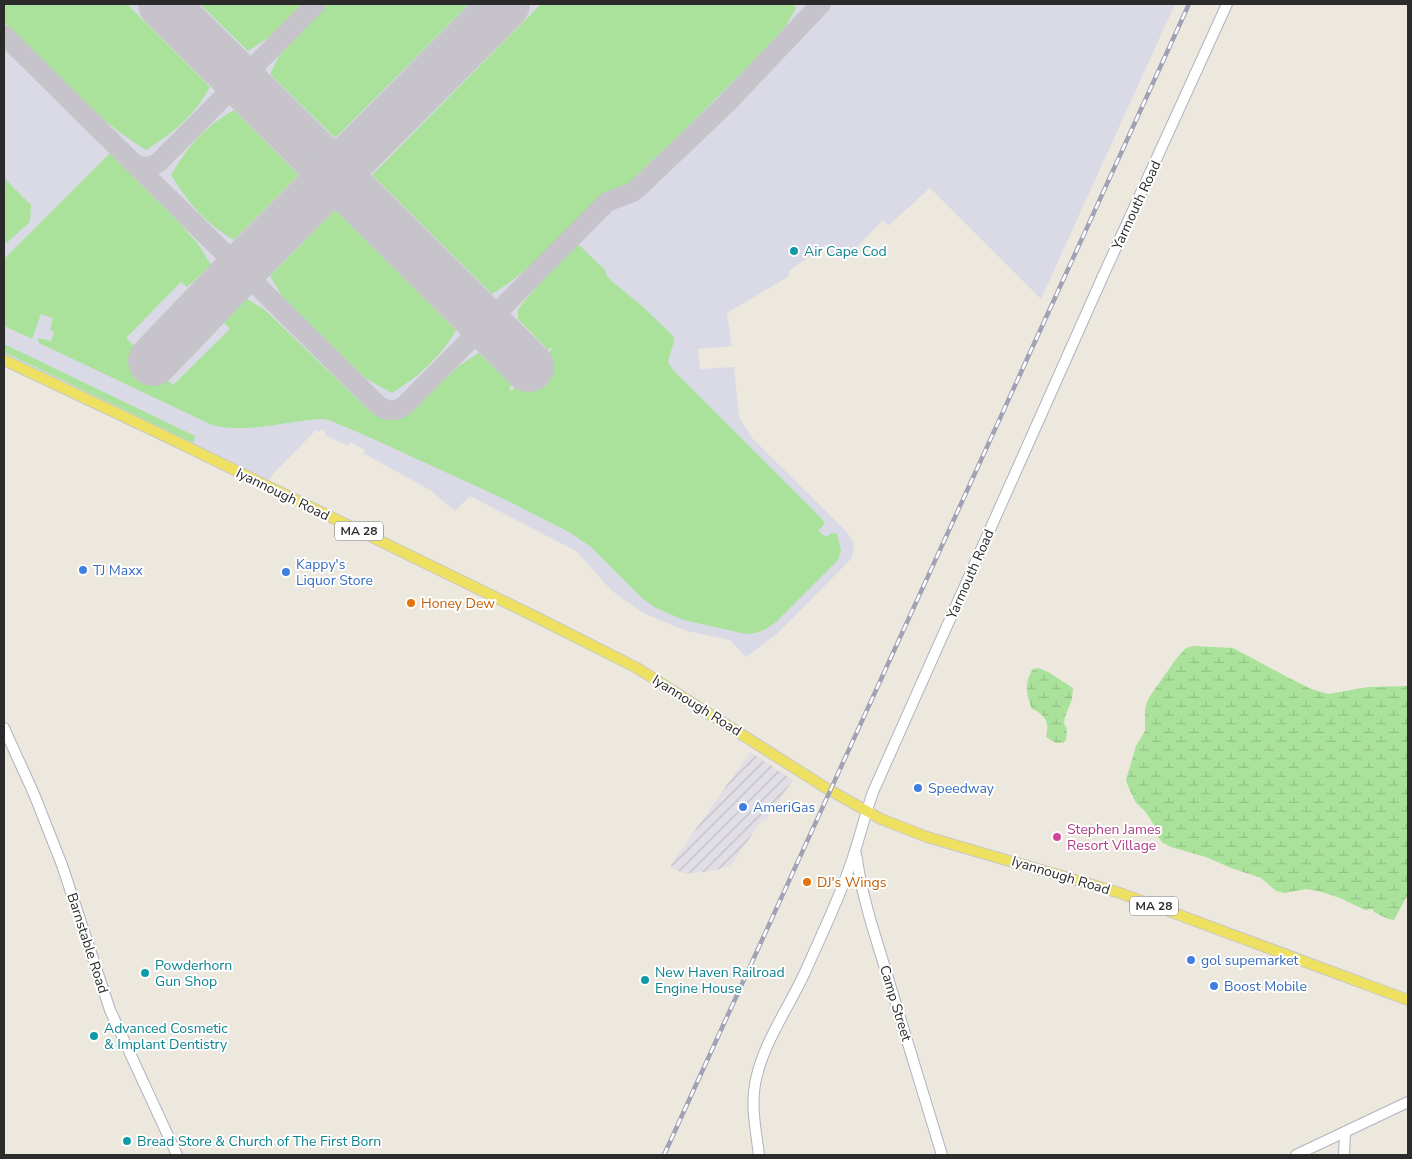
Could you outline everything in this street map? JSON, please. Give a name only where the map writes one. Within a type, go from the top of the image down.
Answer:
[{"type":"main road","name":"Yarmouth Road","points":[[759,1155],[754,1103],[758,1073],[768,1045],[802,980],[841,890],[856,849],[873,792],[1227,4]]},
{"type":"main road","name":"Iyannough Road","points":[[4,360],[283,494],[637,668],[826,788],[867,811],[916,833],[1120,893],[1408,1000]]},
{"type":"main road","name":"Barnstable Road","points":[[4,728],[38,803],[62,865],[110,1010],[177,1155]]},
{"type":"main road","name":"Camp Street","points":[[856,849],[863,892],[942,1155]]},
{"type":"main road","points":[[841,890],[852,888],[863,892]]},
{"type":"main road","points":[[1296,1155],[1408,1102]]},
{"type":"main road","points":[[1344,1155],[1345,1132]]},
{"type":"shaded area","points":[[4,4],[1175,4],[1041,299],[930,188],[888,226],[883,220],[852,252],[842,258],[837,251],[832,253],[826,245],[789,271],[788,277],[727,313],[732,346],[698,349],[700,369],[734,367],[739,417],[752,438],[846,531],[853,542],[854,550],[851,559],[778,633],[746,657],[730,640],[687,631],[642,612],[612,591],[576,551],[470,496],[455,511],[430,490],[363,453],[365,450],[350,442],[348,446],[325,435],[326,432],[321,429],[319,432],[316,430],[269,480],[4,354]]},
{"type":"shaded area","name":"AmeriGas","points":[[750,752],[793,780],[765,821],[762,820],[731,865],[713,871],[684,874],[670,866]]},
{"type":"green space","points":[[4,4],[127,4],[210,87],[197,107],[182,123],[146,150],[126,137],[89,107],[37,56],[4,22]]},
{"type":"green space","points":[[200,4],[303,4],[268,38],[248,51]]},
{"type":"green space","points":[[328,4],[469,4],[335,138],[270,74],[279,56]]},
{"type":"green space","points":[[541,4],[794,4],[796,8],[781,34],[637,177],[623,187],[603,195],[536,260],[508,284],[492,294],[372,175]]},
{"type":"green space","points":[[234,110],[299,175],[234,240],[214,227],[198,212],[171,175],[190,146],[205,130]]},
{"type":"green space","points":[[110,153],[169,211],[198,244],[211,265],[187,287],[181,282],[126,338],[142,354],[136,360],[151,375],[157,370],[173,385],[230,329],[223,322],[247,299],[265,310],[371,412],[383,418],[395,419],[404,416],[460,365],[479,353],[512,385],[509,389],[511,391],[520,382],[517,378],[540,354],[544,357],[552,349],[551,347],[548,350],[518,319],[518,310],[575,245],[579,245],[605,270],[607,276],[613,282],[642,306],[673,336],[674,341],[668,362],[674,371],[821,518],[825,523],[818,531],[826,537],[832,533],[837,534],[841,550],[838,560],[775,623],[761,631],[746,634],[684,620],[656,608],[643,599],[591,547],[569,532],[504,499],[369,437],[329,420],[321,419],[252,428],[212,425],[39,343],[38,338],[51,341],[54,332],[50,330],[53,318],[41,314],[32,339],[4,326],[4,259]]},
{"type":"green space","points":[[4,178],[31,205],[30,222],[4,245]]},
{"type":"green space","points":[[335,210],[456,330],[428,366],[392,393],[365,378],[326,342],[282,296],[270,276]]},
{"type":"green space","points":[[4,344],[195,436],[193,443],[4,352]]},
{"type":"green space","points":[[1193,646],[1233,648],[1311,689],[1328,694],[1368,687],[1408,686],[1408,894],[1394,920],[1374,912],[1373,909],[1365,910],[1340,898],[1318,891],[1306,889],[1285,893],[1276,891],[1261,878],[1206,857],[1171,847],[1163,843],[1158,837],[1158,831],[1145,811],[1136,803],[1126,780],[1136,746],[1145,731],[1145,709],[1148,699],[1176,659],[1186,648]]},
{"type":"green space","points":[[1038,668],[1073,688],[1072,699],[1065,717],[1064,723],[1067,729],[1066,740],[1063,743],[1056,743],[1046,737],[1047,723],[1043,716],[1032,709],[1030,704],[1027,693],[1028,678],[1033,669]]},
{"type":"taxiway","points":[[133,163],[146,167],[159,162],[316,4]]},
{"type":"taxiway","points":[[4,35],[377,404],[383,409],[390,410],[404,406],[607,202],[633,192],[640,186],[727,103],[821,4]]},
{"type":"taxiway","points":[[225,65],[241,70],[249,69],[257,64]]},
{"type":"taxiway","points":[[256,96],[251,87],[250,77],[257,64]]},
{"type":"taxiway","points":[[229,258],[240,261],[257,254]]},
{"type":"runway","points":[[163,4],[529,367]]},
{"type":"runway","points":[[153,361],[241,269],[505,4]]},
{"type":"railway","points":[[664,1155],[1189,4]]},
{"type":"place","name":"Air Cape Cod","points":[[794,251]]},
{"type":"place","name":"TJ Maxx","points":[[83,570]]},
{"type":"place","name":"Kappy's Liquor Store","points":[[286,572]]},
{"type":"place","name":"Honey Dew","points":[[411,603]]},
{"type":"place","name":"Speedway","points":[[918,788]]},
{"type":"place","name":"AmeriGas","points":[[743,807]]},
{"type":"place","name":"Stephen James Resort Village","points":[[1057,837]]},
{"type":"place","name":"DJ's Wings","points":[[807,882]]},
{"type":"place","name":"gol supemarket","points":[[1191,960]]},
{"type":"place","name":"Powderhorn Gun Shop","points":[[145,973]]},
{"type":"place","name":"New Haven Railroad Engine House","points":[[645,980]]},
{"type":"place","name":"Boost Mobile","points":[[1214,986]]},
{"type":"place","name":"Advanced Cosmetic & Implant Dentistry","points":[[94,1036]]},
{"type":"place","name":"Bread Store & Church of The First Born","points":[[127,1141]]}]
